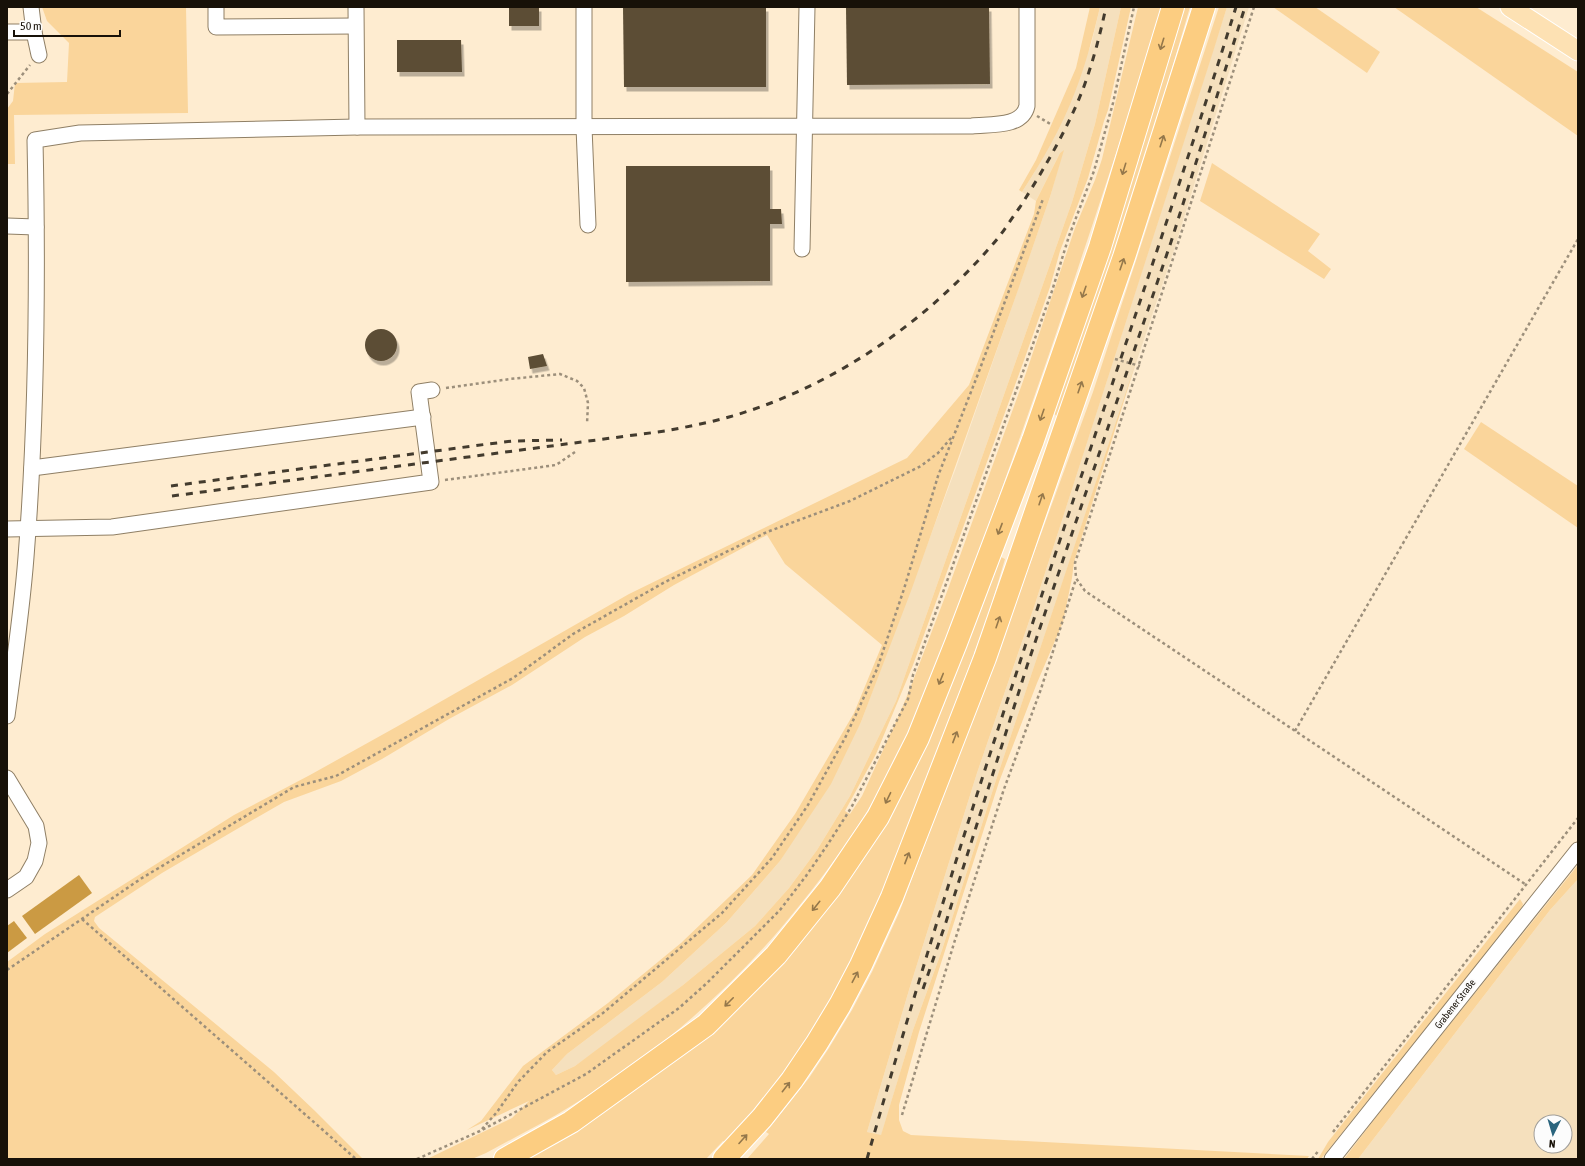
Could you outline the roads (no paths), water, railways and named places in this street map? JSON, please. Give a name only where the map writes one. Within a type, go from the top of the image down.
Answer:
[{"type":"highway","points":[[505,1159],[571,1122],[706,1025],[776,955],[830,888],[878,817],[920,730],[956,643],[1033,440],[1100,247],[1173,7]]},
{"type":"highway","points":[[724,1159],[762,1118],[792,1080],[817,1043],[840,1005],[892,897],[985,658],[1124,257],[1204,7]]},
{"type":"main road","points":[[1510,7],[1578,51]]},
{"type":"street","points":[[31,7],[38,55]]},
{"type":"street","points":[[216,7],[216,28],[355,26]]},
{"type":"street","points":[[356,7],[357,127]]},
{"type":"street","points":[[584,7],[584,127],[588,225]]},
{"type":"street","points":[[802,249],[807,7]]},
{"type":"street","points":[[7,716],[26,559],[32,468],[37,323],[35,140],[80,134],[357,127],[805,125],[972,126],[1010,123],[1020,117],[1026,110],[1027,106],[1027,7]]},
{"type":"street","points":[[7,32],[34,32]]},
{"type":"street","points":[[7,226],[36,226]]},
{"type":"street","points":[[7,529],[28,530],[112,526],[431,482],[419,392],[432,390]]},
{"type":"street","points":[[32,468],[423,417]]},
{"type":"street","points":[[7,778],[36,826],[40,843],[35,861],[26,877],[7,890]]},
{"type":"street","name":"Grabener Straße","points":[[1332,1159],[1578,850]]},
{"type":"railway","points":[[172,496],[665,431],[729,417],[767,405],[804,389],[839,371],[873,350],[937,301],[966,273],[1000,235],[1038,178],[1077,104],[1090,69],[1106,7]]},
{"type":"railway","points":[[867,1159],[940,911],[979,788],[1210,90],[1236,7]]},
{"type":"railway","points":[[923,989],[946,922],[1027,666],[1171,242],[1245,7]]},
{"type":"railway","points":[[171,486],[513,441],[562,440]]}]
